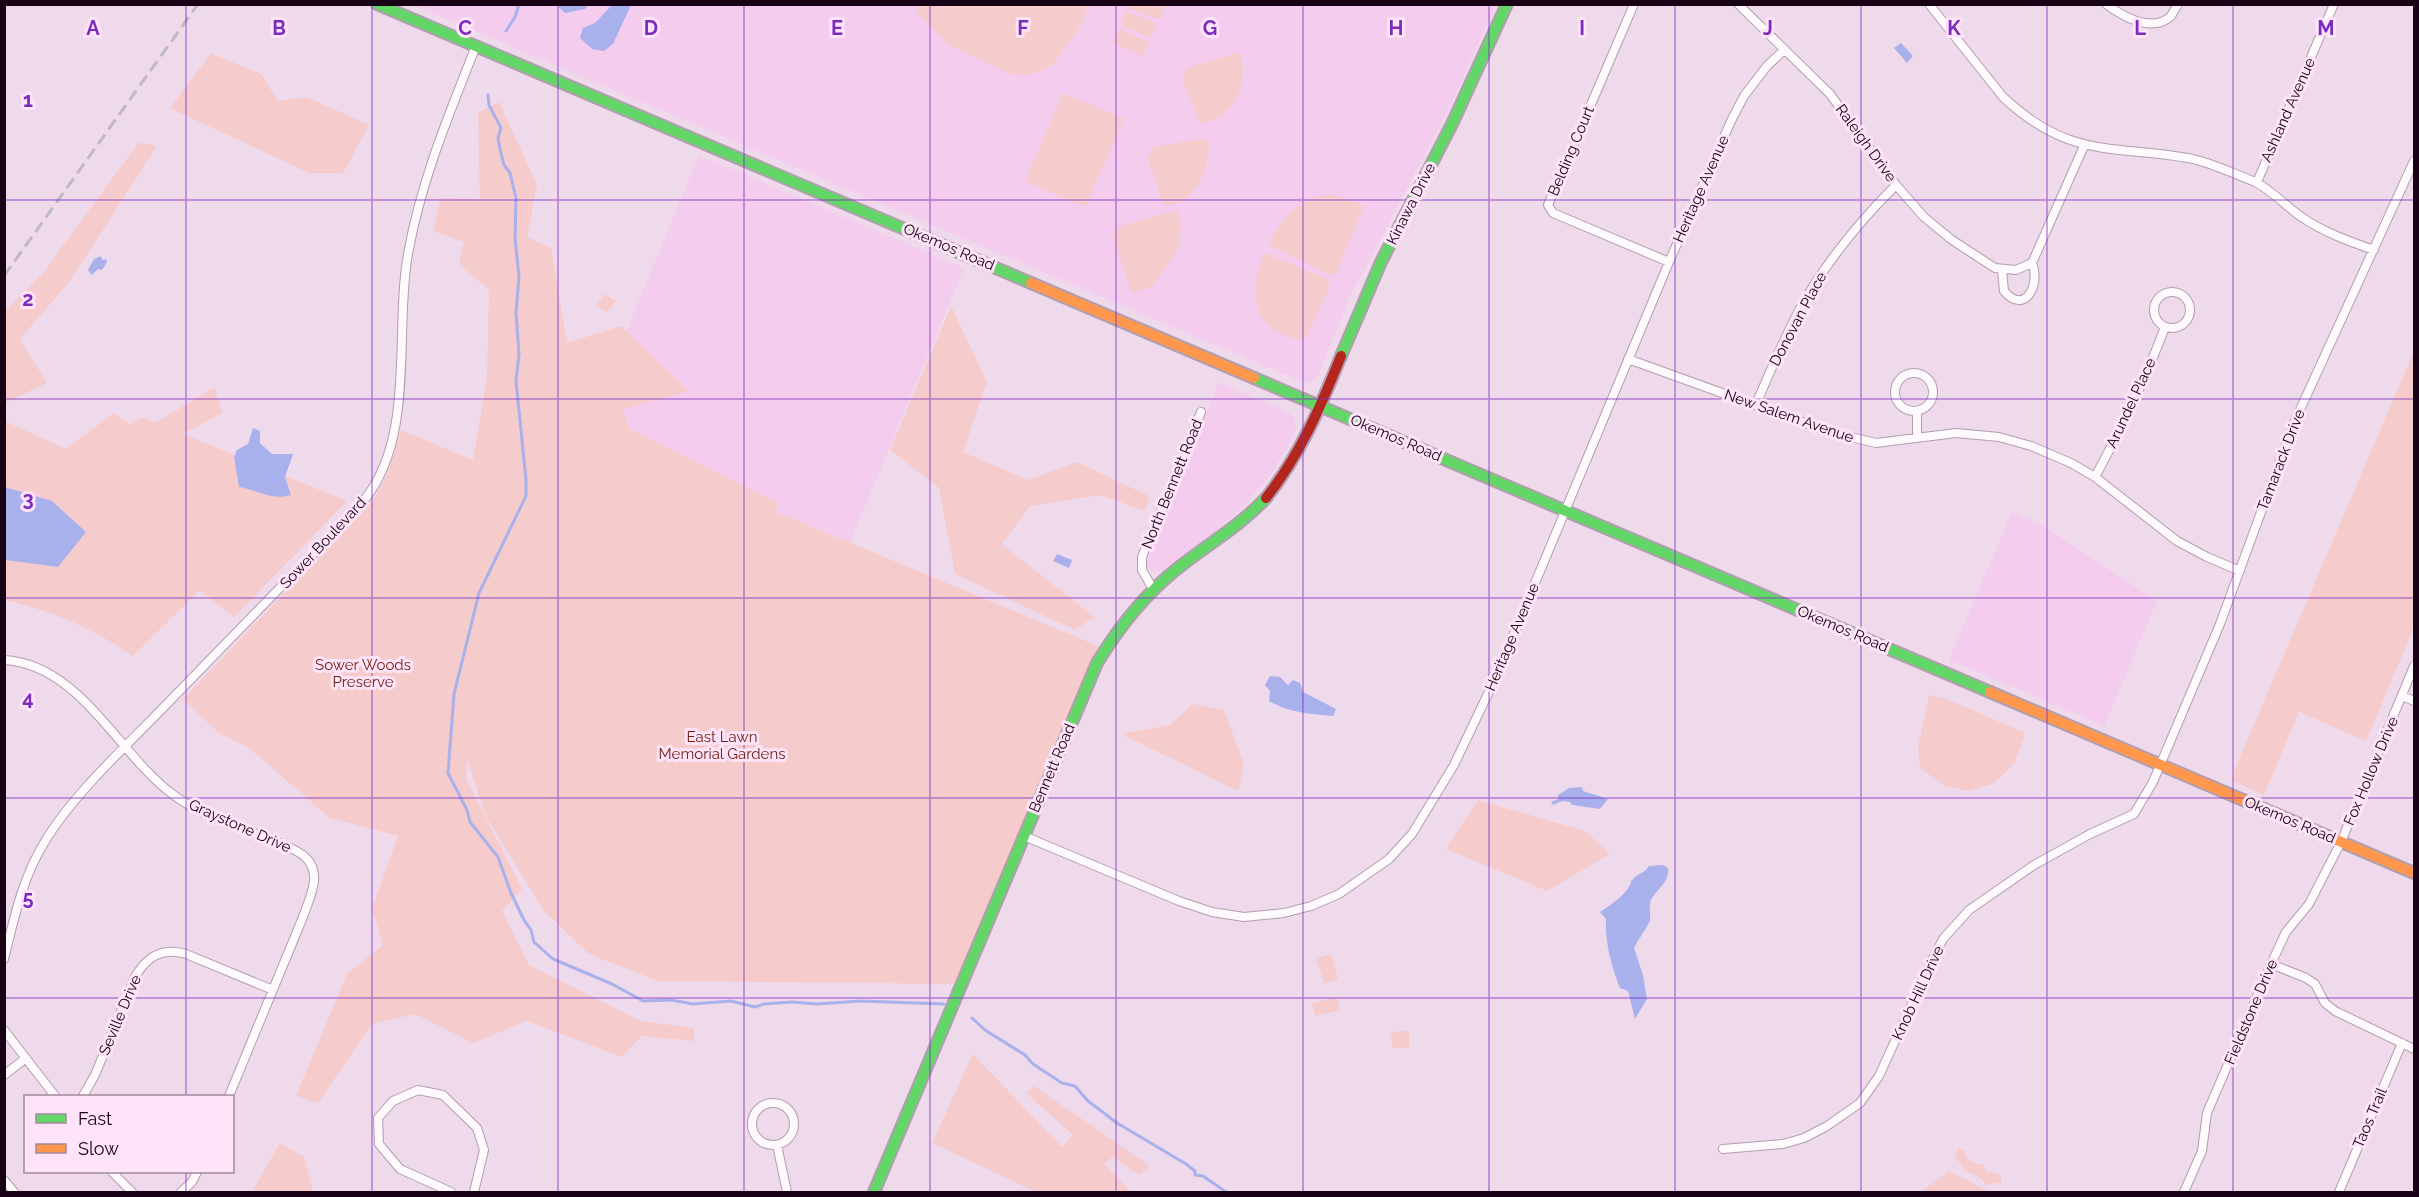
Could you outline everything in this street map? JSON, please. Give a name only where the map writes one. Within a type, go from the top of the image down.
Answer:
[{"type":"main road","name":"Okemos Road","points":[[377,4],[2415,873]]},
{"type":"main road","name":"Kinawa Drive","points":[[1319,406],[1380,264],[1452,124],[1507,4]]},
{"type":"main road","name":"Bennett Road","points":[[874,1192],[1097,663],[1122,624],[1153,589],[1179,567],[1238,525],[1266,498],[1292,460],[1319,406]]},
{"type":"street","name":"Belding Court","points":[[1634,4],[1548,209],[1669,262]]},
{"type":"street","name":"Raleigh Drive","points":[[1738,4],[1830,94],[1896,185],[1931,223],[1990,266],[2002,270],[2016,270],[2032,263]]},
{"type":"street","points":[[1929,4],[1992,84],[2016,109],[2047,131],[2084,146],[2188,158],[2257,182],[2325,232],[2374,250]]},
{"type":"street","points":[[2106,4],[2136,21],[2158,23],[2170,17],[2178,4]]},
{"type":"street","name":"Ashland Avenue","points":[[2257,182],[2334,4]]},
{"type":"street","name":"Sower Boulevard","points":[[4,959],[20,895],[44,843],[67,810],[124,748],[344,522],[366,498],[379,476],[396,427],[402,302],[407,257],[415,221],[444,126],[476,46]]},
{"type":"street","name":"Heritage Avenue","points":[[1024,836],[1179,902],[1212,912],[1244,917],[1284,913],[1311,906],[1339,894],[1389,859],[1412,834],[1454,765],[1495,680],[1669,262],[1744,96],[1767,66],[1784,50]]},
{"type":"street","points":[[2002,270],[2004,291],[2012,298],[2027,297],[2034,290],[2036,279],[2032,263],[2084,146]]},
{"type":"street","name":"Tamarack Drive","points":[[2160,765],[2240,571],[2293,425],[2374,250],[2412,176],[2415,161]]},
{"type":"street","name":"Donovan Place","points":[[1756,404],[1789,329],[1807,296],[1834,255],[1863,219],[1896,185]]},
{"type":"street","points":[[2166,293],[2180,294],[2190,304],[2189,318],[2179,328],[2165,327],[2155,317],[2156,303],[2166,293]]},
{"type":"street","name":"Arundel Place","points":[[2095,477],[2156,352],[2165,327]]},
{"type":"street","name":"New Salem Avenue","points":[[1628,359],[1830,432],[1863,441],[1887,442],[1956,433],[1999,437],[2047,452],[2095,477],[2177,541],[2240,571]]},
{"type":"street","points":[[1912,373],[1926,376],[1933,389],[1930,403],[1917,411],[1903,407],[1896,395],[1899,381],[1912,373]]},
{"type":"street","points":[[1917,411],[1917,437]]},
{"type":"street","name":"North Bennett Road","points":[[1153,589],[1142,570],[1142,557],[1201,412]]},
{"type":"street","name":"Graystone Drive","points":[[4,660],[20,662],[36,668],[81,696],[124,748],[171,794],[198,810],[280,843],[306,857],[315,872],[313,889],[229,1095]]},
{"type":"street","name":"Fox Hollow Drive","points":[[2341,842],[2415,666]]},
{"type":"street","points":[[2402,696],[2415,701]]},
{"type":"street","name":"Knob Hill Drive","points":[[1723,1149],[1783,1144],[1804,1138],[1860,1103],[1879,1076],[1932,960],[1943,939],[1956,923],[1977,903],[2034,865],[2090,834],[2134,814],[2160,765]]},
{"type":"street","name":"Fieldstone Drive","points":[[2184,1192],[2202,1151],[2207,1113],[2271,964],[2286,932],[2309,904],[2341,842]]},
{"type":"street","name":"Seville Drive","points":[[84,1095],[95,1075],[135,976],[142,964],[158,953],[176,951],[186,954],[273,990]]},
{"type":"street","points":[[2271,964],[2315,984],[2325,1003],[2335,1011],[2415,1049]]},
{"type":"street","points":[[4,1030],[54,1095]]},
{"type":"street","name":"Taos Trail","points":[[2339,1192],[2402,1043]]},
{"type":"street","points":[[4,1075],[26,1058]]},
{"type":"street","points":[[450,1192],[400,1169],[379,1144],[378,1118],[393,1101],[418,1090],[443,1095],[477,1128],[484,1150],[474,1192]]},
{"type":"street","points":[[773,1103],[786,1108],[794,1120],[789,1139],[777,1145],[764,1143],[754,1134],[752,1127],[759,1108],[773,1103]]},
{"type":"street","points":[[777,1145],[787,1192]]},
{"type":"street","points":[[113,1173],[132,1192]]},
{"type":"street","points":[[181,1192],[192,1182],[196,1173]]},
{"type":"street","points":[[4,1180],[14,1192]]},
{"type":"shaded area","points":[[413,5],[1496,5],[1450,106],[1350,297],[1318,376],[1312,382],[1305,383]]},
{"type":"shaded area","points":[[699,155],[964,268],[850,542],[585,432]]},
{"type":"shaded area","points":[[1219,382],[1289,413],[1295,419],[1296,431],[1270,476],[1240,510],[1162,571],[1151,572],[1146,565],[1153,541]]},
{"type":"shaded area","points":[[2012,512],[2042,525],[2157,601],[2104,726],[1949,660]]},
{"type":"green space","points":[[919,4],[1090,5],[1077,31],[1053,64],[1029,75],[1011,74],[948,45],[916,11]]},
{"type":"green space","points":[[1160,4],[1165,6],[1159,20],[1128,7],[1129,5]]},
{"type":"green space","points":[[1126,11],[1157,24],[1151,38],[1120,25]]},
{"type":"green space","points":[[1119,29],[1149,42],[1143,56],[1113,43]]},
{"type":"green space","points":[[1240,52],[1243,75],[1236,98],[1222,115],[1212,121],[1200,123],[1182,79],[1187,68]]},
{"type":"green space","points":[[211,53],[261,74],[278,101],[307,97],[369,125],[343,173],[309,173],[170,108]]},
{"type":"green space","points":[[1063,93],[1124,119],[1085,207],[1025,181]]},
{"type":"green space","name":"East Lawn Memorial Gardens","points":[[499,102],[537,185],[527,237],[551,248],[567,343],[621,326],[689,391],[623,409],[629,429],[781,504],[774,511],[1098,646],[954,984],[658,981],[589,954],[544,911],[485,815],[467,758],[466,779],[522,889],[502,911],[529,965],[641,1021],[694,1028],[694,1041],[642,1036],[622,1057],[527,1021],[473,1043],[415,1014],[372,1024],[318,1103],[296,1096],[347,974],[383,945],[372,909],[398,836],[330,818],[248,747],[220,734],[183,699],[373,500],[387,475],[401,430],[473,460],[487,377],[489,290],[459,264],[464,242],[433,231],[441,198],[480,199],[478,113]]},
{"type":"green space","points":[[1208,138],[1206,165],[1193,192],[1177,204],[1164,205],[1148,159],[1154,147]]},
{"type":"green space","points":[[139,142],[157,146],[70,281],[20,339],[47,383],[5,403],[5,311],[43,273]]},
{"type":"green space","points":[[1330,195],[1364,206],[1336,273],[1331,275],[1269,245],[1292,211],[1309,201]]},
{"type":"green space","points":[[1177,210],[1181,225],[1179,245],[1151,287],[1132,293],[1113,238],[1118,227]]},
{"type":"green space","points":[[1265,253],[1327,279],[1330,285],[1305,340],[1274,330],[1258,310],[1255,297],[1256,283]]},
{"type":"green space","points":[[604,294],[616,301],[607,312],[596,306]]},
{"type":"green space","points":[[951,306],[987,382],[963,452],[1028,480],[1077,462],[1149,496],[1145,511],[1100,495],[1030,506],[1002,544],[1094,617],[1075,630],[955,574],[939,488],[890,450]]},
{"type":"green space","points":[[2414,351],[2414,627],[2366,741],[2299,712],[2264,795],[2231,780],[2234,771]]},
{"type":"green space","points":[[215,387],[222,413],[183,434],[347,501],[234,617],[200,590],[133,656],[72,622],[5,600],[5,421],[66,449],[114,413],[130,425],[142,417],[155,423]]},
{"type":"green space","points":[[1929,695],[1947,699],[2025,733],[2015,763],[1993,784],[1967,791],[1945,786],[1920,768],[1918,747]]},
{"type":"green space","points":[[1193,704],[1224,710],[1244,764],[1238,791],[1121,734],[1170,725]]},
{"type":"green space","points":[[1478,800],[1585,831],[1610,854],[1547,891],[1446,849]]},
{"type":"green space","points":[[1331,954],[1338,979],[1324,983],[1316,958]]},
{"type":"green space","points":[[1337,997],[1340,1010],[1315,1016],[1312,1003]]},
{"type":"green space","points":[[1409,1031],[1409,1048],[1392,1048],[1391,1032]]},
{"type":"green space","points":[[973,1054],[1062,1147],[1073,1135],[1026,1093],[1034,1086],[1150,1166],[1139,1175],[1113,1157],[1104,1163],[1131,1192],[1036,1192],[932,1143]]},
{"type":"green space","points":[[280,1143],[304,1157],[313,1191],[316,1192],[252,1192]]},
{"type":"green space","points":[[1959,1148],[1965,1151],[1965,1157],[1975,1164],[1982,1164],[1988,1173],[1994,1172],[2001,1175],[2001,1182],[1985,1185],[1982,1179],[1966,1171],[1954,1155]]},
{"type":"green space","points":[[1949,1171],[1990,1192],[1920,1192]]},
{"type":"water","points":[[613,4],[631,5],[613,44],[604,51],[592,49],[580,38],[583,28],[595,23]]},
{"type":"water","points":[[556,5],[588,5],[585,9],[565,13]]},
{"type":"water","points":[[1901,43],[1913,56],[1907,63],[1894,48]]},
{"type":"water","points":[[101,256],[102,260],[106,259],[107,262],[102,270],[98,269],[92,275],[88,270],[94,259]]},
{"type":"water","points":[[253,428],[260,431],[260,443],[272,454],[293,454],[285,477],[291,495],[271,496],[239,487],[234,457],[237,450],[248,444]]},
{"type":"water","points":[[5,487],[52,501],[86,532],[58,567],[5,560]]},
{"type":"water","points":[[1057,554],[1072,560],[1069,568],[1053,561]]},
{"type":"water","points":[[1270,676],[1280,677],[1288,685],[1293,680],[1300,683],[1303,692],[1336,709],[1333,716],[1308,714],[1269,701],[1270,691],[1265,685]]},
{"type":"water","points":[[1582,787],[1583,791],[1608,799],[1600,809],[1572,805],[1570,802],[1562,801],[1553,805],[1551,802],[1558,799],[1558,795],[1569,788]]},
{"type":"water","points":[[1663,865],[1668,868],[1667,877],[1651,900],[1649,923],[1634,948],[1643,975],[1647,999],[1635,1019],[1628,991],[1620,988],[1614,971],[1609,954],[1606,919],[1600,912],[1620,898],[1632,880],[1649,866]]},
{"type":"waterway","points":[[506,31],[515,17],[519,4]]},
{"type":"waterway","points":[[488,95],[489,105],[501,128],[498,138],[500,149],[504,165],[510,173],[516,198],[515,238],[519,277],[516,312],[519,354],[516,381],[526,496],[479,593],[454,694],[448,773],[467,810],[470,822],[498,857],[511,893],[531,930],[534,942],[553,959],[612,984],[643,1001],[671,1000],[693,1004],[731,1001],[755,1007],[792,1002],[817,1004],[861,1001],[944,1004]]},
{"type":"waterway","points":[[972,1018],[985,1030],[1025,1055],[1033,1064],[1062,1083],[1075,1086],[1088,1101],[1117,1123],[1186,1164],[1195,1171],[1195,1175],[1203,1176],[1226,1192]]},
{"type":"railway","points":[[4,276],[198,4]]},
{"type":"traffic: fast","points":[[377,4],[1031,283]]},
{"type":"traffic: fast","points":[[1341,356],[1381,262],[1452,124],[1507,4]]},
{"type":"traffic: fast","points":[[1254,378],[1990,692]]},
{"type":"traffic: fast","points":[[874,1192],[1097,663],[1124,624],[1155,589],[1178,568],[1246,517],[1266,498]]},
{"type":"traffic: slow","points":[[1031,283],[1254,378]]},
{"type":"traffic: slow","points":[[1990,692],[2414,873]]},
{"type":"traffic: jam","points":[[1266,498],[1299,447],[1341,356]]},
{"type":"park label","name":"Sower Woods Preserve","points":[[363,674]]}]
